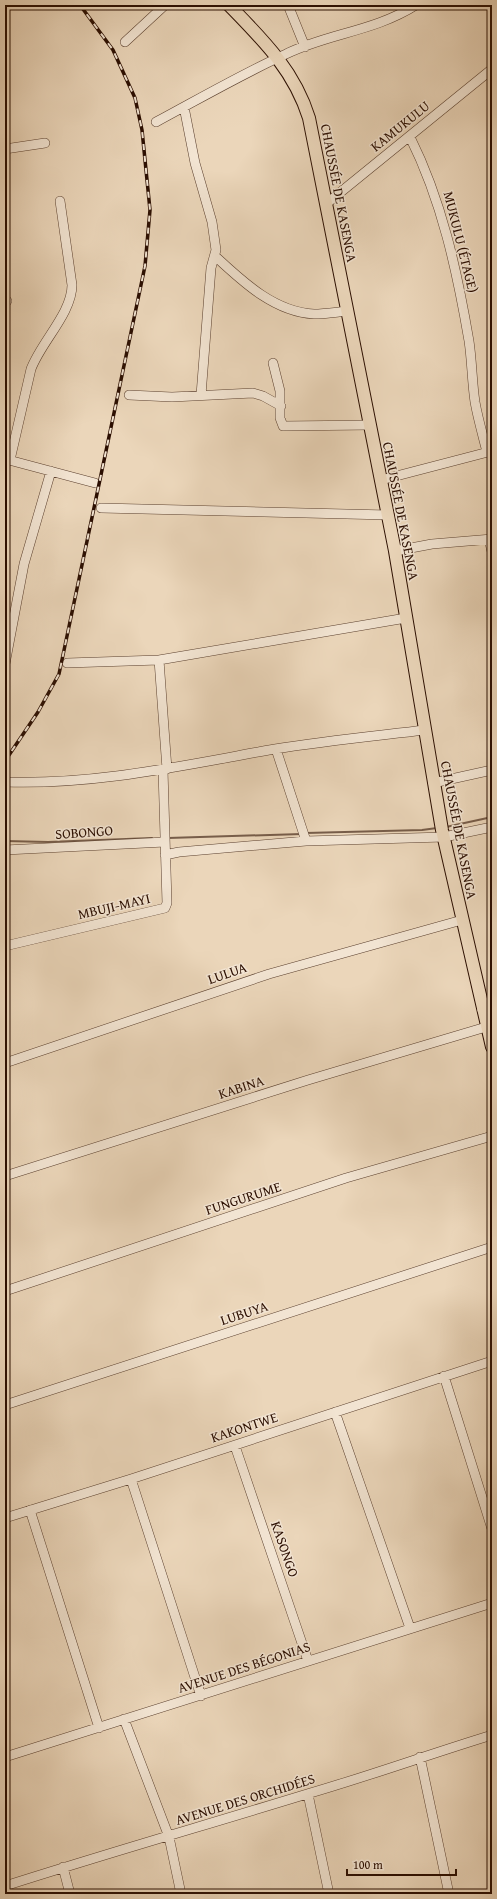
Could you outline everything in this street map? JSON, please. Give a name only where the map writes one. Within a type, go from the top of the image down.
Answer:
[{"type":"main road","name":"CHAUSSÉE DE KASENGA","points":[[229,5],[279,58],[306,107],[395,551],[442,830],[462,920],[487,1008],[486,1027],[492,1047]]},
{"type":"street","points":[[125,42],[165,5]]},
{"type":"street","points":[[288,5],[304,46]]},
{"type":"street","points":[[156,122],[304,46],[374,26],[395,18],[416,5]]},
{"type":"street","name":"KAMUKULU","points":[[326,204],[492,69]]},
{"type":"street","points":[[184,107],[195,163],[212,222],[216,250],[211,268],[200,395]]},
{"type":"street","name":"MUKULU (ÉTAGE)","points":[[410,137],[422,162],[439,206],[447,233],[469,343],[475,403],[490,452]]},
{"type":"street","points":[[5,149],[45,143]]},
{"type":"street","points":[[60,201],[72,293],[57,323],[36,356],[31,368],[7,460],[95,483]]},
{"type":"street","points":[[215,256],[234,274],[259,293],[274,302],[314,314],[348,311]]},
{"type":"street","points":[[273,363],[279,382],[281,406],[280,420],[283,426],[370,425]]},
{"type":"street","points":[[129,395],[172,397],[253,393],[263,396],[281,406]]},
{"type":"street","points":[[381,480],[490,452]]},
{"type":"street","points":[[5,664],[24,564],[51,471]]},
{"type":"street","points":[[101,508],[388,515]]},
{"type":"street","points":[[395,551],[432,544],[491,539],[492,552]]},
{"type":"street","points":[[66,663],[158,660],[406,618]]},
{"type":"street","name":"MBUJI-MAYI","points":[[5,946],[165,908],[167,903],[165,855],[165,770],[158,660]]},
{"type":"street","points":[[5,782],[75,782],[165,770],[276,749],[425,730]]},
{"type":"street","points":[[276,749],[306,841]]},
{"type":"street","points":[[433,783],[492,770]]},
{"type":"street","points":[[165,855],[179,852],[306,841],[492,827]]},
{"type":"street","name":"SOBONGO","points":[[5,850],[165,842]]},
{"type":"street","name":"LULUA","points":[[5,1063],[268,974],[462,920]]},
{"type":"street","name":"KABINA","points":[[5,1176],[308,1080],[486,1027]]},
{"type":"street","name":"FUNGURUME","points":[[5,1291],[346,1178],[492,1136]]},
{"type":"street","name":"LUBUYA","points":[[5,1405],[492,1247]]},
{"type":"street","name":"KAKONTWE","points":[[5,1518],[235,1446],[492,1361]]},
{"type":"street","points":[[444,1376],[492,1529]]},
{"type":"street","points":[[334,1412],[410,1628]]},
{"type":"street","name":"KASONGO","points":[[235,1446],[308,1661]]},
{"type":"street","points":[[131,1479],[201,1696]]},
{"type":"street","points":[[30,1510],[99,1728]]},
{"type":"street","name":"AVENUE DES BÉGONIAS","points":[[5,1757],[492,1603]]},
{"type":"street","points":[[124,1719],[169,1837],[181,1894]]},
{"type":"street","name":"AVENUE DES ORCHIDÉES","points":[[5,1886],[64,1867],[169,1837],[221,1819],[308,1794],[492,1735]]},
{"type":"street","points":[[420,1757],[449,1894]]},
{"type":"street","points":[[308,1794],[329,1894]]},
{"type":"street","points":[[64,1867],[70,1894]]},
{"type":"waterway","points":[[446,827],[492,817]]},
{"type":"waterway","points":[[306,833],[422,830],[437,828]]},
{"type":"waterway","points":[[168,838],[302,834]]},
{"type":"waterway","points":[[5,841],[48,842],[152,838]]},
{"type":"railway","points":[[5,761],[38,712],[59,674],[145,266],[150,210],[142,130],[135,98],[113,50],[80,5]]}]
